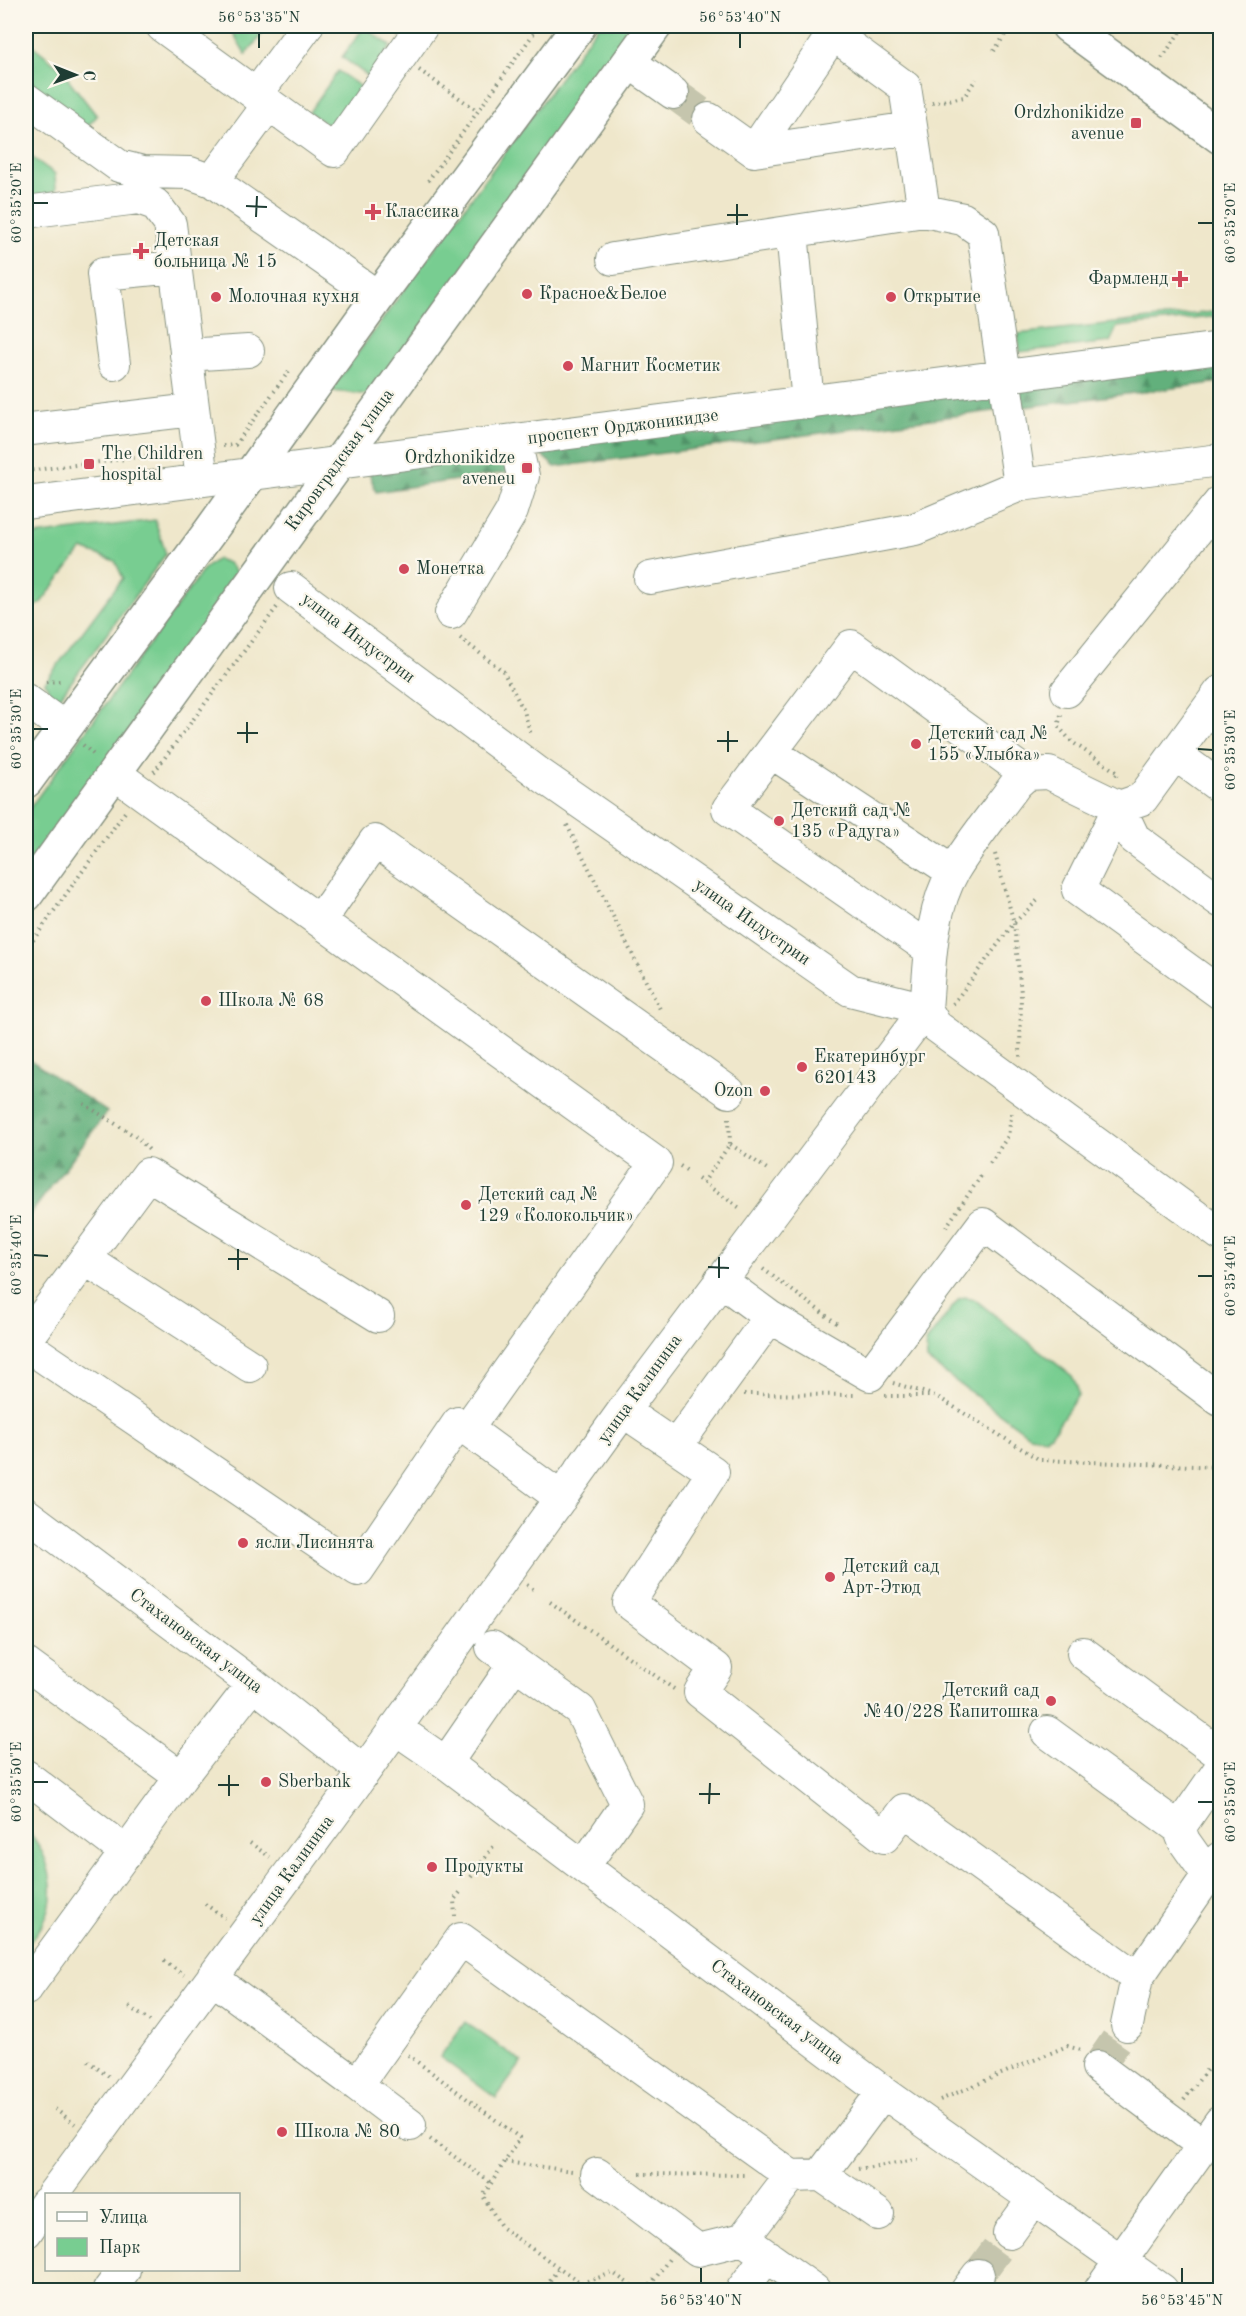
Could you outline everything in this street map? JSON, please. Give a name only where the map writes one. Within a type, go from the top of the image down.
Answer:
[{"type":"main road","points":[[26,781],[378,297],[579,26]]},
{"type":"main road","name":"Кировградская улица","points":[[26,895],[127,782],[340,461],[656,26]]},
{"type":"main road","points":[[1072,27],[1221,136]]},
{"type":"street","points":[[162,26],[334,152],[422,26]]},
{"type":"street","points":[[212,181],[307,26]]},
{"type":"street","points":[[754,151],[833,34],[905,87],[924,211]]},
{"type":"street","points":[[629,62],[673,93]]},
{"type":"street","points":[[26,99],[119,166],[142,172],[190,173],[212,181],[378,297]]},
{"type":"street","points":[[709,119],[754,151],[911,128]]},
{"type":"street","points":[[26,212],[138,198],[155,204],[170,224],[200,465]]},
{"type":"street","points":[[613,259],[924,211],[963,219],[982,233],[1020,485]]},
{"type":"street","points":[[792,232],[808,403]]},
{"type":"street","points":[[114,364],[103,274],[175,267]]},
{"type":"street","name":"проспект Орджоникидзе","points":[[26,503],[200,465],[252,473],[1004,378],[1221,348]]},
{"type":"street","points":[[186,355],[248,351]]},
{"type":"street","points":[[31,429],[193,410]]},
{"type":"street","points":[[456,625],[512,511],[523,476],[514,440]]},
{"type":"street","points":[[650,578],[915,529],[1020,485],[1221,460]]},
{"type":"street","points":[[1067,691],[1221,502]]},
{"type":"street","name":"улица Индустрии","points":[[291,588],[541,775],[849,990],[938,1009]]},
{"type":"street","points":[[931,950],[728,809],[851,646],[1027,774],[1049,773],[1119,807],[1134,838],[1221,901]]},
{"type":"street","points":[[1221,692],[1142,800],[1119,807],[1078,890],[1221,993]]},
{"type":"street","points":[[26,700],[65,728]]},
{"type":"street","points":[[771,752],[953,872]]},
{"type":"street","points":[[1175,754],[1221,787]]},
{"type":"street","points":[[1027,774],[1016,784],[953,872],[939,908],[931,950],[938,1009],[936,1026],[1221,1234]]},
{"type":"street","points":[[127,782],[656,1163],[467,1429]]},
{"type":"street","points":[[320,921],[375,841],[729,1105]]},
{"type":"street","name":"улица Калинина","points":[[57,2193],[198,1977],[364,1772],[720,1280],[938,1009]]},
{"type":"street","points":[[26,1339],[148,1174],[324,1274],[378,1316]]},
{"type":"street","points":[[720,1280],[871,1389],[982,1224],[1221,1400]]},
{"type":"street","points":[[85,1259],[250,1366]]},
{"type":"street","points":[[676,1446],[770,1317]]},
{"type":"street","points":[[26,1345],[358,1570],[458,1423],[561,1498]]},
{"type":"street","points":[[623,1411],[713,1472],[629,1604],[717,1668],[700,1692],[884,1837],[904,1810],[1137,1978]]},
{"type":"street","name":"Стахановская улица","points":[[26,1514],[253,1684],[364,1772]]},
{"type":"street","points":[[1083,1653],[1221,1754]]},
{"type":"street","points":[[446,1763],[504,1655],[580,1710],[627,1804],[584,1866]]},
{"type":"street","points":[[26,1664],[181,1777]]},
{"type":"street","points":[[26,1989],[181,1777],[253,1684]]},
{"type":"street","name":"Стахановская улица","points":[[396,1728],[584,1866],[883,2092],[1162,2290]]},
{"type":"street","points":[[1047,1732],[1179,1828],[1184,1841],[1214,1866],[1137,1978],[1127,2025]]},
{"type":"street","points":[[1179,1828],[1221,1769]]},
{"type":"street","points":[[26,1776],[127,1853]]},
{"type":"street","points":[[357,2085],[461,1939],[806,2175],[878,2214]]},
{"type":"street","points":[[198,1977],[357,2085],[410,2125]]},
{"type":"street","points":[[1098,2067],[1212,2134],[1100,2290]]},
{"type":"street","points":[[742,2290],[755,2248],[806,2175],[883,2092]]},
{"type":"street","points":[[597,2174],[698,2250],[755,2248],[813,2290]]},
{"type":"street","points":[[1009,2233],[1033,2200]]},
{"type":"street","name":"улица Калинина","points":[[26,2232],[45,2209]]},
{"type":"street","points":[[109,2290],[123,2271]]},
{"type":"path","points":[[994,51],[1011,26]]},
{"type":"path","points":[[1162,58],[1184,26]]},
{"type":"path","points":[[400,57],[478,111]]},
{"type":"path","points":[[911,128],[929,104],[964,97],[976,79]]},
{"type":"path","points":[[26,471],[200,465],[235,445],[259,412]]},
{"type":"path","points":[[26,950],[127,782],[291,588]]},
{"type":"path","points":[[456,625],[503,671],[524,711],[541,775]]},
{"type":"path","points":[[1067,691],[1058,726],[1072,742],[1118,773]]},
{"type":"path","points":[[65,728],[127,782]]},
{"type":"path","points":[[562,816],[662,1012]]},
{"type":"path","points":[[995,854],[1014,923],[1021,993],[1020,1061]]},
{"type":"path","points":[[938,1009],[1014,923],[1039,899]]},
{"type":"path","points":[[84,1104],[138,1138],[149,1150],[148,1174]]},
{"type":"path","points":[[704,1183],[730,1144],[729,1105]]},
{"type":"path","points":[[730,1144],[767,1169]]},
{"type":"path","points":[[946,1227],[981,1176]]},
{"type":"path","points":[[698,1179],[740,1208]]},
{"type":"path","points":[[755,1264],[845,1330]]},
{"type":"path","points":[[871,1389],[936,1396]]},
{"type":"path","points":[[712,1394],[871,1389],[936,1396],[1040,1460],[1221,1467]]},
{"type":"path","points":[[550,1602],[680,1693]]},
{"type":"path","points":[[250,1843],[270,1857]]},
{"type":"path","points":[[471,1877],[495,1844]]},
{"type":"path","points":[[455,1922],[454,1900],[462,1890]]},
{"type":"path","points":[[205,1904],[225,1918]]},
{"type":"path","points":[[164,1961],[198,1977]]},
{"type":"path","points":[[129,2007],[150,2021]]},
{"type":"path","points":[[402,2051],[520,2138],[483,2196],[502,2228],[581,2283],[613,2273],[638,2290]]},
{"type":"path","points":[[88,2061],[110,2077]]},
{"type":"path","points":[[55,2109],[76,2124]]},
{"type":"path","points":[[410,2125],[491,2183]]},
{"type":"path","points":[[505,2162],[597,2174],[806,2175],[923,2159]]},
{"type":"path","points":[[647,2290],[684,2239]]},
{"type":"path","points":[[543,2290],[558,2269]]},
{"type":"green space","points":[[229,26],[268,26],[246,55]]},
{"type":"green space","points":[[598,26],[641,26],[371,395],[330,391]]},
{"type":"green space","points":[[364,27],[391,46],[369,77],[342,57]]},
{"type":"green space","points":[[26,40],[58,66],[97,116],[84,130],[26,88]]},
{"type":"green space","points":[[338,71],[361,87],[331,128],[309,112]]},
{"type":"green space","points":[[26,153],[55,174],[56,190],[26,201]]},
{"type":"green space","points":[[1220,311],[1220,316],[1117,327],[1110,342],[1020,352],[1018,334]]},
{"type":"green space","points":[[1220,357],[1220,382],[555,467],[530,445]]},
{"type":"green space","points":[[503,451],[511,472],[376,492],[368,470]]},
{"type":"green space","points":[[155,520],[166,554],[55,704],[45,682],[123,578],[115,561],[82,549],[40,604],[26,610],[26,536]]},
{"type":"green space","points":[[217,559],[228,563],[237,573],[231,591],[26,872],[26,813],[204,569]]},
{"type":"green space","points":[[26,1057],[107,1112],[26,1220]]},
{"type":"green space","points":[[965,1297],[974,1299],[1072,1376],[1078,1395],[1051,1435],[1045,1438],[1029,1435],[927,1360],[926,1342],[959,1299]]},
{"type":"green space","points":[[26,1829],[46,1861],[50,1874],[51,1899],[43,1924],[26,1947]]},
{"type":"green space","points":[[465,2022],[522,2062],[496,2098],[440,2057]]},
{"type":"tunnel","points":[[673,93],[709,119]]},
{"type":"tunnel","points":[[1098,2067],[1127,2025]]},
{"type":"tunnel","points":[[978,2275],[1009,2233]]},
{"type":"place","name":"Ordzhonikidze avenue","points":[[1136,123]]},
{"type":"place","name":"Классика","points":[[373,212]]},
{"type":"place","name":"Детская больница № 15","points":[[141,251]]},
{"type":"place","name":"Фармленд","points":[[1180,279]]},
{"type":"place","name":"Красное&Белое","points":[[527,294]]},
{"type":"place","name":"Молочная кухня","points":[[216,297]]},
{"type":"place","name":"Открытие","points":[[891,297]]},
{"type":"place","name":"Магнит Косметик","points":[[568,366]]},
{"type":"place","name":"The Children hospital","points":[[89,464]]},
{"type":"place","name":"Ordzhonikidze aveneu","points":[[527,468]]},
{"type":"place","name":"Монетка","points":[[404,569]]},
{"type":"place","name":"Детский сад № 155 «Улыбка»","points":[[916,744]]},
{"type":"place","name":"Детский сад № 135 «Радуга»","points":[[779,821]]},
{"type":"place","name":"Школа № 68","points":[[206,1001]]},
{"type":"place","name":"Екатеринбург 620143","points":[[802,1067]]},
{"type":"place","name":"Ozon","points":[[765,1091]]},
{"type":"place","name":"Детский сад № 129 «Колокольчик»","points":[[466,1205]]},
{"type":"place","name":"ясли Лисинята","points":[[243,1543]]},
{"type":"place","name":"Детский сад Арт-Этюд","points":[[830,1577]]},
{"type":"place","name":"Детский сад №40/228 Капитошка","points":[[1051,1701]]},
{"type":"place","name":"Sberbank","points":[[266,1782]]},
{"type":"place","name":"Продукты","points":[[432,1867]]},
{"type":"place","name":"Школа № 80","points":[[282,2132]]}]
